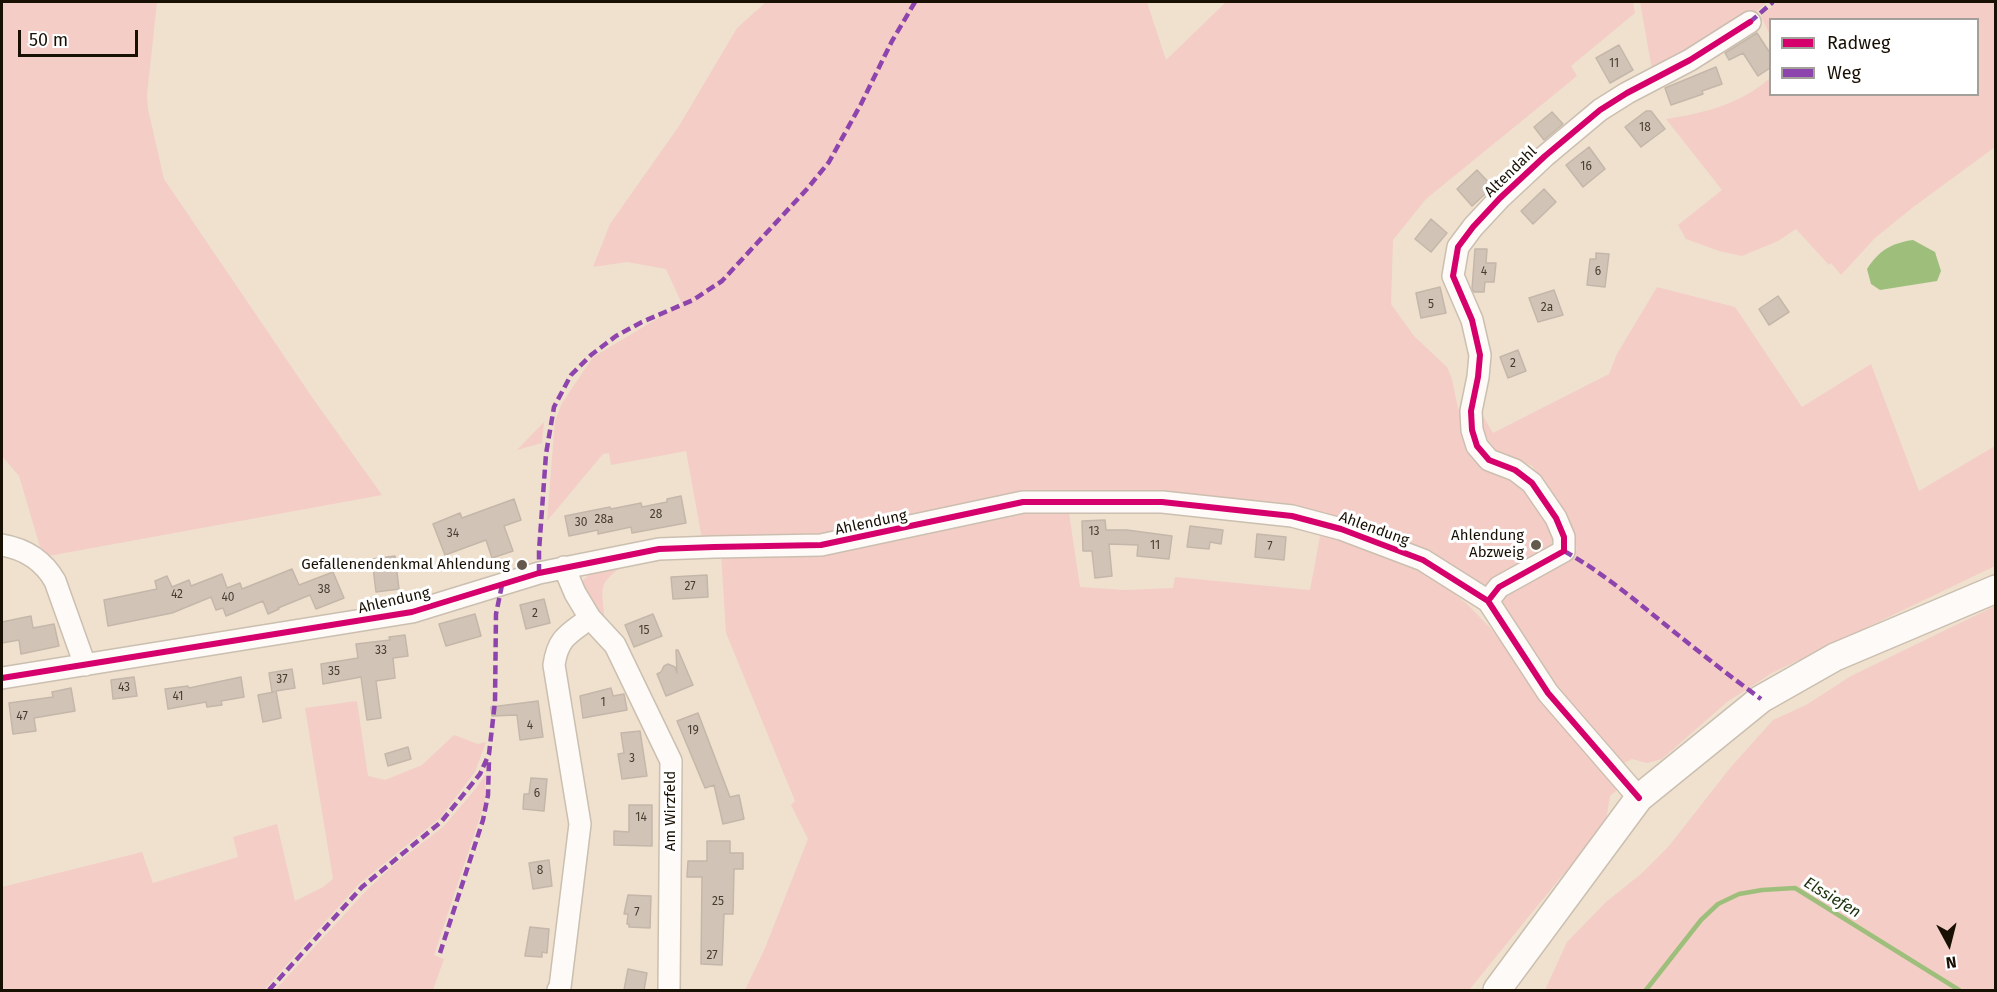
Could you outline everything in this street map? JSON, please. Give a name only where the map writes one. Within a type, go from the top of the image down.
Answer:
[{"type":"main road","points":[[1497,990],[1639,798],[1761,699],[1835,657],[1995,589]]},
{"type":"street","name":"Altendahl","points":[[1488,601],[1498,587],[1564,551],[1563,537],[1556,518],[1532,483],[1515,470],[1489,460],[1477,446],[1472,430],[1471,411],[1480,355],[1472,320],[1453,276],[1458,247],[1500,198],[1545,156],[1600,110],[1690,60],[1749,22]]},
{"type":"street","name":"Ahlendung","points":[[2,678],[412,612],[539,573],[659,549],[821,545],[1023,502],[1162,502],[1292,516],[1341,529],[1424,560],[1488,601],[1548,693],[1639,798]]},
{"type":"street","points":[[2,545],[28,553],[49,570],[85,665]]},
{"type":"street","name":"Am Wirzfeld","points":[[564,567],[575,593],[590,618],[615,645],[671,761],[669,990]]},
{"type":"street","points":[[558,990],[580,824],[554,665],[556,651],[563,639],[590,618]]},
{"type":"shaded area","points":[[2,2],[157,2],[147,95],[164,179],[314,400],[382,495],[43,557],[19,476],[2,456]]},
{"type":"shaded area","points":[[766,2],[1147,2],[1166,60],[1226,2],[1633,2],[1635,13],[1571,66],[1577,76],[1426,199],[1393,240],[1391,304],[1414,336],[1447,367],[1458,409],[1463,409],[1470,457],[1481,467],[1531,488],[1554,539],[1552,549],[1488,587],[1482,588],[1386,536],[1327,513],[1152,493],[817,538],[702,539],[686,451],[611,465],[609,453],[603,454],[547,521],[555,421],[562,403],[593,357],[682,304],[666,269],[627,262],[593,267],[610,224],[679,126],[737,28]]},
{"type":"shaded area","points":[[1640,2],[1767,2],[1748,19],[1653,75]]},
{"type":"shaded area","points":[[1778,2],[1995,2],[1995,147],[1875,238],[1841,275],[1796,229],[1778,241],[1742,256],[1719,251],[1686,239],[1678,225],[1722,190],[1666,119],[1695,114],[1735,101],[1769,79],[1769,96],[1979,96],[1979,18],[1769,18],[1769,33],[1761,16]]},
{"type":"shaded area","points":[[1913,240],[1935,252],[1941,271],[1937,281],[1880,290],[1871,284],[1867,269],[1876,257],[1892,245]]},
{"type":"shaded area","points":[[1657,287],[1735,307],[1802,407],[1871,364],[1919,491],[1995,446],[1995,566],[1772,673],[1727,702],[1662,759],[1647,763],[1632,759],[1624,763],[1547,677],[1502,605],[1504,598],[1515,585],[1577,548],[1552,492],[1532,466],[1496,450],[1485,436],[1475,409],[1476,404],[1493,433],[1609,374],[1617,354]]},
{"type":"shaded area","points":[[544,422],[542,443],[517,450]]},
{"type":"shaded area","points":[[1024,510],[1069,513],[1080,587],[1125,590],[1173,588],[1175,577],[1310,590],[1321,531],[1387,552],[1441,582],[1468,605],[1493,631],[1615,785],[1616,791],[1610,796],[1604,832],[1561,877],[1469,990],[745,990],[765,948],[808,839],[791,805],[795,801],[726,633],[721,553]]},
{"type":"shaded area","points":[[631,560],[612,574],[604,584],[605,620],[584,594],[582,586],[584,580],[590,574],[607,566]]},
{"type":"shaded area","points":[[1995,606],[1995,990],[1545,990],[1567,942],[1606,902],[1641,874],[1669,846],[1730,768],[1773,720],[1806,705],[1851,676]]},
{"type":"shaded area","points":[[357,701],[368,776],[385,780],[422,765],[454,735],[478,744],[486,742],[475,772],[440,818],[359,884],[264,990],[2,990],[2,887],[142,852],[153,883],[238,857],[233,837],[277,824],[295,901],[323,887],[333,879],[305,708]]},
{"type":"shaded area","points":[[486,774],[485,802],[434,955],[444,959],[433,990],[275,990],[365,892],[390,868],[444,826]]},
{"type":"building","points":[[1757,33],[1769,51],[1769,69],[1758,76],[1743,53],[1729,60],[1725,53]]},
{"type":"building","points":[[1619,45],[1633,70],[1610,83],[1596,58]]},
{"type":"building","points":[[1716,67],[1722,84],[1702,91],[1703,94],[1671,105],[1665,88]]},
{"type":"building","points":[[1646,111],[1651,111],[1665,129],[1641,147],[1625,127]]},
{"type":"building","points":[[1552,112],[1563,124],[1544,140],[1534,127]]},
{"type":"building","points":[[1589,147],[1605,169],[1583,187],[1566,165]]},
{"type":"building","points":[[1477,170],[1493,187],[1472,206],[1457,189]]},
{"type":"building","points":[[1544,189],[1556,202],[1533,224],[1521,211]]},
{"type":"building","points":[[1431,219],[1447,233],[1431,252],[1415,239]]},
{"type":"building","points":[[1475,249],[1487,249],[1486,263],[1496,263],[1494,282],[1485,282],[1484,292],[1474,292],[1472,289]]},
{"type":"building","points":[[1596,253],[1609,254],[1605,287],[1587,285],[1590,259],[1596,259]]},
{"type":"building","points":[[1440,287],[1446,313],[1421,318],[1416,293]]},
{"type":"building","points":[[1554,290],[1563,315],[1538,322],[1529,298]]},
{"type":"building","points":[[1778,296],[1789,312],[1769,325],[1759,309]]},
{"type":"building","points":[[1518,350],[1526,371],[1508,378],[1500,357]]},
{"type":"building","points":[[681,496],[686,523],[632,533],[631,527],[598,534],[598,530],[569,536],[565,516],[641,503],[642,507],[667,502],[667,499]]},
{"type":"building","points":[[514,499],[521,520],[504,526],[513,551],[492,558],[486,540],[445,555],[433,524],[460,513],[462,518]]},
{"type":"building","points":[[1105,520],[1106,530],[1127,530],[1172,536],[1169,559],[1137,556],[1138,545],[1109,544],[1112,576],[1095,578],[1092,551],[1083,551],[1082,521]]},
{"type":"building","points":[[1190,526],[1223,530],[1221,544],[1210,542],[1209,549],[1187,547]]},
{"type":"building","points":[[1257,534],[1286,537],[1284,560],[1255,557]]},
{"type":"building","points":[[395,556],[399,589],[376,592],[372,559]]},
{"type":"building","points":[[292,569],[299,585],[333,572],[344,598],[316,609],[310,595],[268,614],[263,601],[226,616],[223,608],[216,610],[211,597],[172,613],[108,626],[104,600],[157,589],[155,581],[167,576],[172,587],[189,580],[191,586],[222,574],[227,588],[240,583],[242,589]]},
{"type":"building","points":[[707,575],[708,597],[673,599],[671,577]]},
{"type":"building","points":[[544,599],[550,623],[526,629],[520,605]]},
{"type":"building","points":[[475,614],[481,636],[446,646],[439,624]]},
{"type":"building","points":[[653,614],[662,636],[634,647],[625,625]]},
{"type":"building","points":[[31,616],[33,628],[54,624],[59,646],[21,654],[19,640],[2,643],[2,622]]},
{"type":"building","points":[[405,635],[408,656],[393,658],[395,678],[376,681],[381,718],[367,720],[361,677],[323,684],[321,664],[358,658],[356,644],[390,640],[389,637]]},
{"type":"building","points":[[676,650],[693,685],[666,696],[657,674],[668,664],[675,667],[677,673]]},
{"type":"building","points":[[292,669],[295,688],[276,691],[281,718],[263,722],[258,695],[274,692],[272,692],[269,673]]},
{"type":"building","points":[[134,677],[137,696],[113,699],[111,680]]},
{"type":"building","points":[[241,677],[244,697],[221,701],[222,705],[207,707],[206,702],[168,709],[165,689],[188,686],[189,688]]},
{"type":"building","points":[[71,688],[75,711],[34,718],[36,731],[13,734],[9,703],[53,697],[52,692]]},
{"type":"building","points":[[611,688],[613,696],[624,694],[627,710],[583,718],[580,696]]},
{"type":"building","points":[[538,701],[543,737],[520,740],[517,715],[492,716],[491,707]]},
{"type":"building","points":[[698,713],[730,797],[739,795],[744,819],[723,824],[714,785],[705,788],[677,721]]},
{"type":"building","points":[[640,731],[647,776],[622,779],[618,754],[624,753],[621,733]]},
{"type":"building","points":[[408,747],[411,759],[388,766],[385,754]]},
{"type":"building","points":[[531,778],[547,779],[544,811],[523,809],[524,794],[529,794]]},
{"type":"building","points":[[629,805],[652,805],[652,846],[614,845],[614,831],[629,832]]},
{"type":"building","points":[[707,841],[730,841],[730,853],[743,853],[743,869],[734,869],[733,914],[724,914],[722,965],[701,964],[702,877],[687,877],[688,861],[707,861]]},
{"type":"building","points":[[549,860],[552,886],[533,889],[529,863]]},
{"type":"building","points":[[628,895],[651,896],[650,928],[629,927],[627,924],[628,914],[624,914]]},
{"type":"building","points":[[530,927],[549,929],[547,953],[542,952],[542,957],[525,956]]},
{"type":"building","points":[[628,969],[647,973],[644,990],[624,990]]},
{"type":"waterway","name":"Elssiefen","points":[[1646,990],[1701,920],[1718,904],[1739,894],[1795,888],[1959,990]]},
{"type":"marked path","points":[[539,573],[546,454],[554,407],[571,375],[591,355],[616,336],[693,300],[722,281],[807,189],[829,162],[915,2]]},
{"type":"marked path","points":[[1750,22],[1773,2]]},
{"type":"marked path","points":[[1564,551],[1615,584],[1761,699]]},
{"type":"marked path","points":[[269,990],[362,887],[441,822],[480,774],[489,754],[495,702],[496,614],[502,585]]},
{"type":"marked path","points":[[440,953],[483,820],[488,795],[489,760]]},
{"type":"cycle path","points":[[1488,601],[1499,587],[1564,551],[1564,537],[1556,518],[1532,483],[1515,470],[1489,460],[1477,446],[1472,430],[1471,411],[1480,355],[1472,320],[1453,276],[1458,247],[1500,198],[1545,156],[1600,110],[1690,60],[1750,22]]},
{"type":"cycle path","points":[[2,678],[412,612],[539,573],[659,549],[821,545],[1023,502],[1162,502],[1292,516],[1341,529],[1423,560],[1488,601],[1548,693],[1639,798]]},
{"type":"place","name":"Ahlendung Abzweig","points":[[1536,545]]},
{"type":"place","name":"Gefallenendenkmal Ahlendung","points":[[522,565]]}]
